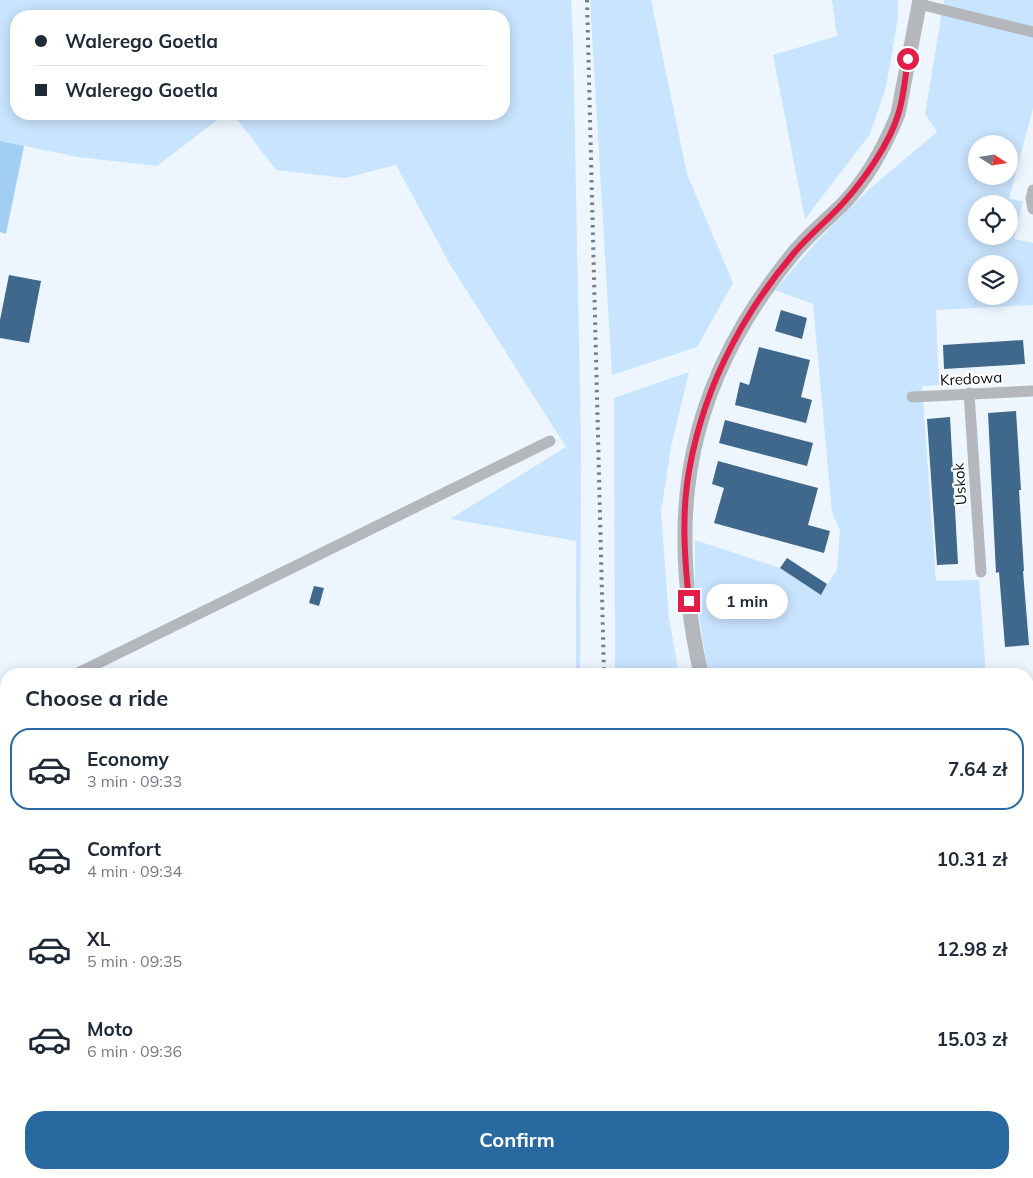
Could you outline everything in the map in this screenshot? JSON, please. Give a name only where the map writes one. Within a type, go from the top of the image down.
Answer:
[{"type":"street","points":[[700,668],[684,558],[687,485],[702,417],[722,364],[748,316],[767,287],[808,236],[843,204],[860,184],[892,129],[898,114],[919,2],[1033,32]]},
{"type":"street","points":[[1033,190],[1031,198],[1033,209]]},
{"type":"street","name":"Kredowa","points":[[912,397],[1033,391]]},
{"type":"street","name":"Uskok","points":[[969,393],[981,572]]},
{"type":"street","points":[[88,668],[550,441]]},
{"type":"shaded area","points":[[0,0],[571,0],[581,446],[580,668],[576,668],[576,541],[450,519],[566,447],[451,266],[396,165],[345,178],[276,170],[238,120],[510,120],[510,10],[10,10],[10,120],[217,120],[157,166],[78,157],[0,141]]},
{"type":"shaded area","points":[[590,0],[651,0],[687,174],[733,283],[697,347],[612,375]]},
{"type":"shaded area","points":[[832,0],[898,0],[898,17],[886,87],[870,134],[805,219],[773,55],[837,36]]},
{"type":"shaded area","points":[[944,0],[1033,0],[1033,108],[1018,165],[1018,135],[968,135],[968,185],[1013,185],[1010,195],[968,195],[968,245],[1018,245],[1018,240],[1033,243],[1033,305],[936,310],[939,385],[922,386],[936,581],[979,580],[986,668],[707,668],[695,590],[695,540],[780,568],[821,594],[837,570],[840,531],[832,512],[813,304],[775,290],[818,240],[867,191],[937,132],[925,114]]},
{"type":"shaded area","points":[[0,141],[24,146],[6,234],[0,232]]},
{"type":"shaded area","points":[[1018,200],[1023,201],[1018,222]]},
{"type":"shaded area","points":[[689,372],[671,447],[661,512],[669,618],[678,668],[615,668],[614,398]]},
{"type":"building","points":[[9,275],[41,281],[29,343],[0,338],[0,320]]},
{"type":"building","points":[[781,310],[807,318],[802,339],[775,331]]},
{"type":"building","points":[[1023,340],[1025,364],[944,369],[943,345]]},
{"type":"building","points":[[759,347],[810,360],[801,397],[812,400],[806,423],[735,405],[740,382],[749,385]]},
{"type":"building","points":[[1016,411],[1021,490],[1019,490],[1023,571],[1029,645],[1005,647],[999,572],[996,573],[988,413]]},
{"type":"building","points":[[950,417],[958,564],[937,565],[927,419]]},
{"type":"building","points":[[725,420],[813,443],[807,466],[719,443]]},
{"type":"building","points":[[718,461],[818,488],[808,525],[830,531],[824,553],[714,523],[724,488],[712,484]]},
{"type":"building","points":[[787,558],[827,584],[821,595],[780,568]]},
{"type":"building","points":[[314,586],[324,588],[319,606],[309,603]]},
{"type":"railway","points":[[587,0],[604,668]]},
{"type":"route","points":[[689,601],[684,558],[687,485],[694,446],[702,417],[722,364],[748,316],[767,287],[793,254],[843,204],[860,184],[892,129],[898,114],[908,59]]}]
